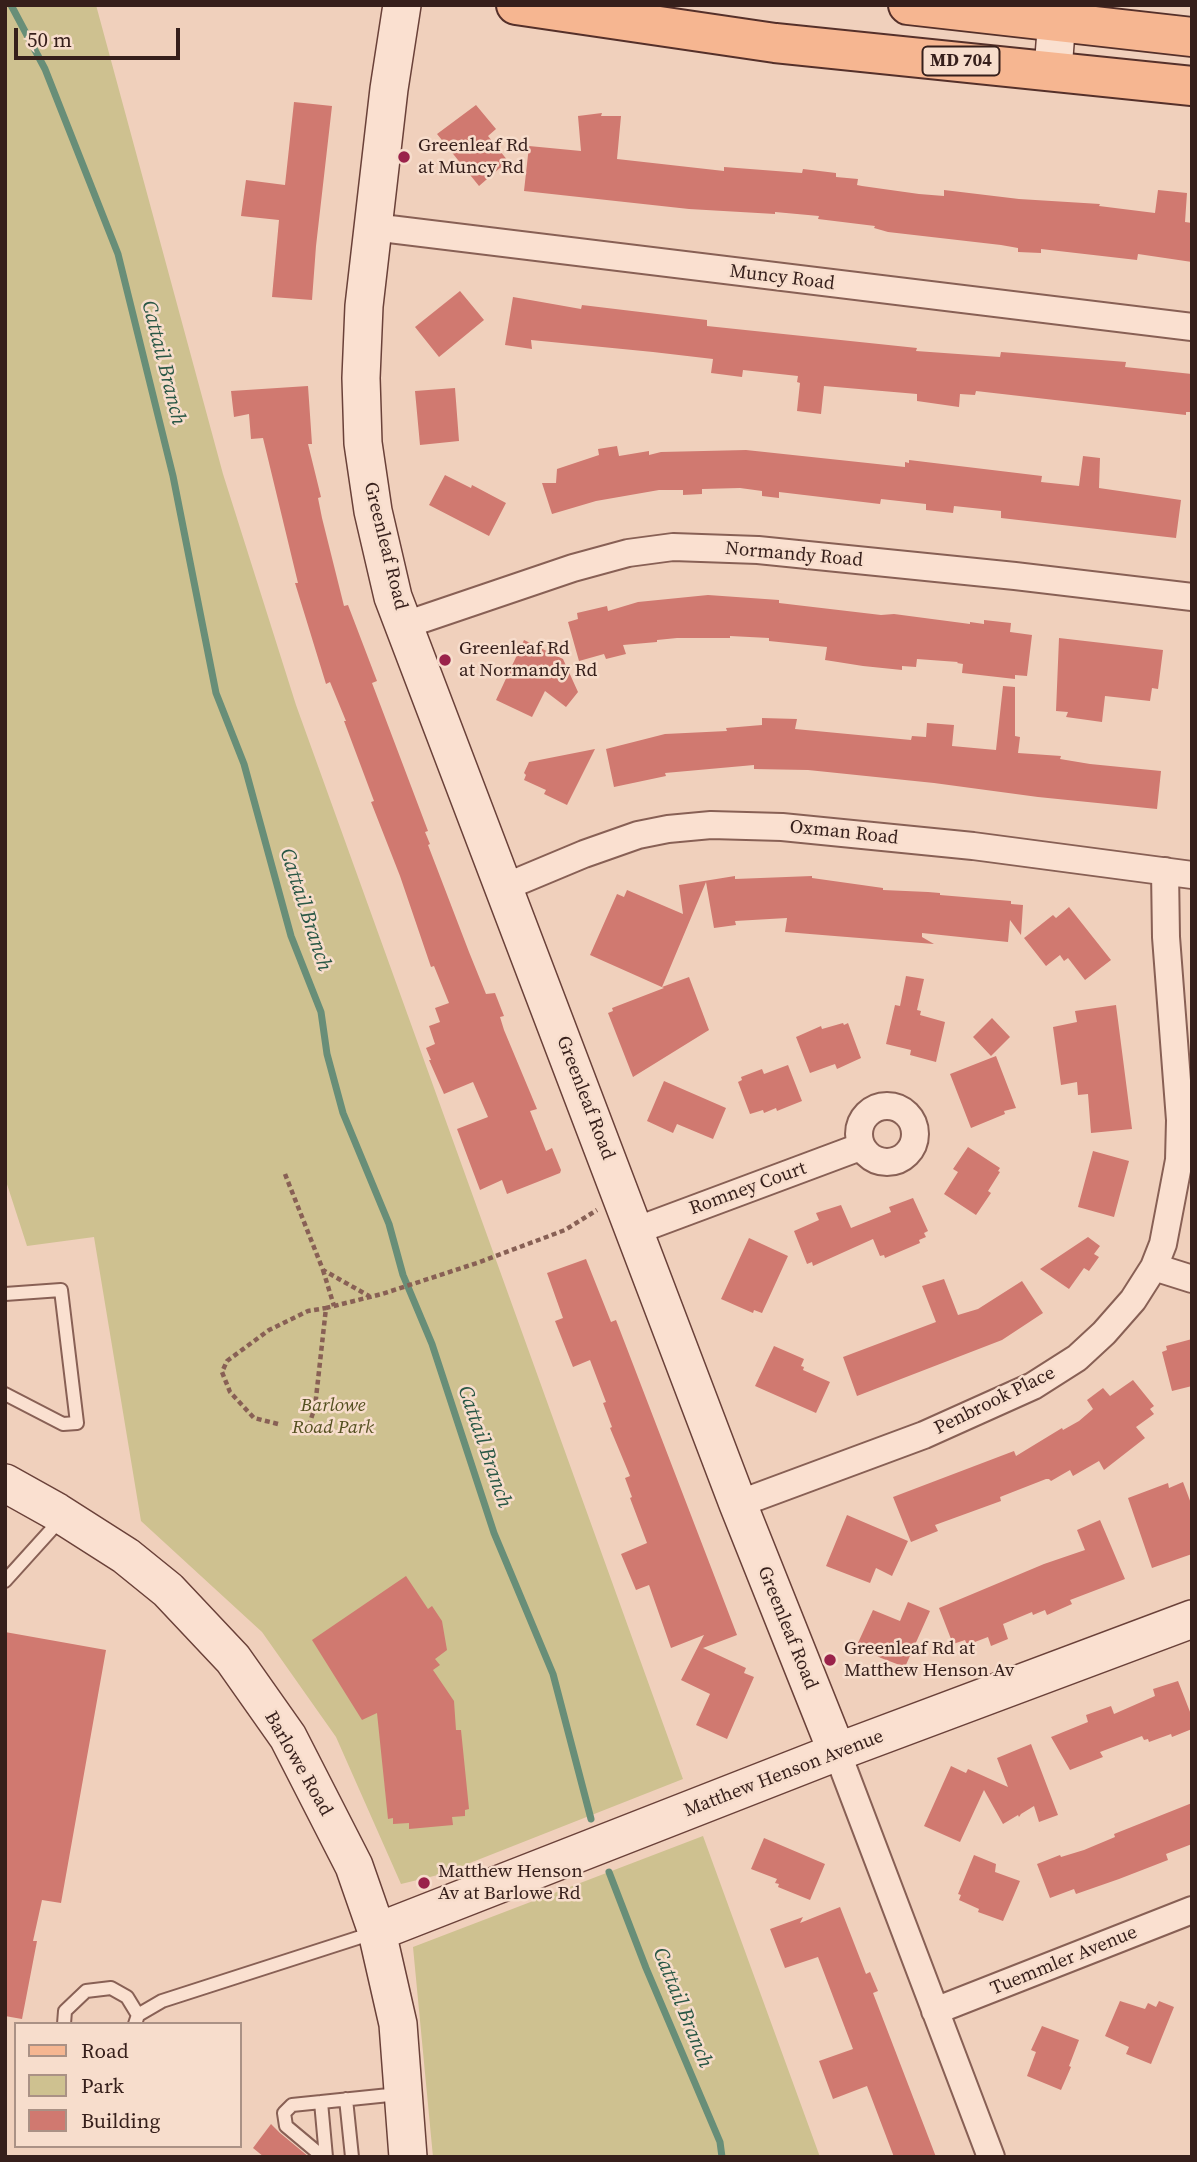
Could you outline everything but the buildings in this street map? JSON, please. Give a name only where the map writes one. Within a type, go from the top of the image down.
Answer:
[{"type":"main road","name":"MD 704","points":[[516,5],[775,43],[1192,86]]},
{"type":"main road","points":[[908,5],[1058,13],[1192,37]]},
{"type":"street","name":"Greenleaf Road","points":[[402,5],[364,306],[361,378],[363,443],[373,511],[393,597],[738,1504],[837,1752],[991,2157]]},
{"type":"street","points":[[1053,70],[1058,13]]},
{"type":"street","name":"Muncy Road","points":[[373,227],[1192,327]]},
{"type":"street","name":"Normandy Road","points":[[405,625],[573,568],[628,553],[673,547],[771,551],[1192,597]]},
{"type":"street","name":"Oxman Road","points":[[505,887],[629,838],[668,829],[710,825],[782,827],[973,846],[1192,875]]},
{"type":"street","name":"Penbrook Place","points":[[738,1504],[924,1435],[998,1404],[1056,1373],[1077,1358],[1133,1300],[1180,1221],[1181,1120],[1166,937],[1166,871]]},
{"type":"street","name":"Romney Court","points":[[635,1231],[860,1147]]},
{"type":"street","points":[[1154,1267],[1192,1279]]},
{"type":"street","name":"Barlowe Road","points":[[5,1483],[64,1516],[126,1556],[168,1590],[233,1660],[288,1737],[354,1866],[377,1932],[398,2024],[408,2157]]},
{"type":"street","name":"Matthew Henson Avenue","points":[[377,1932],[837,1752],[1192,1619]]},
{"type":"street","name":"Tuemmler Avenue","points":[[935,2011],[1190,1914]]},
{"type":"lane","points":[[5,1294],[61,1290],[77,1423],[63,1424],[5,1394]]},
{"type":"lane","points":[[5,1581],[64,1516]]},
{"type":"lane","points":[[64,2022],[65,2011],[86,1991],[111,1988],[127,1997],[136,2019],[162,2001],[377,1932]]},
{"type":"lane","points":[[325,2157],[286,2126],[284,2113],[292,2105],[403,2094]]},
{"type":"lane","points":[[346,2099],[352,2157]]},
{"type":"lane","points":[[321,2102],[325,2157]]},
{"type":"path","points":[[285,1174],[323,1270],[334,1306]]},
{"type":"path","points":[[278,1424],[254,1418],[230,1391],[222,1372],[227,1361],[269,1330],[308,1311],[382,1294],[565,1230],[621,1193]]},
{"type":"path","points":[[323,1270],[370,1297]]},
{"type":"path","points":[[306,1434],[315,1407],[326,1308]]},
{"type":"green space","name":"Barlowe Road Park","points":[[5,5],[96,5],[223,474],[296,705],[683,1779],[442,1874],[401,1884],[336,1737],[262,1632],[141,1521],[94,1237],[27,1246],[5,1178]]},
{"type":"green space","points":[[703,1836],[820,2157],[433,2157],[413,1947]]},
{"type":"waterway","name":"Cattail Branch","points":[[11,5],[45,69],[118,254],[173,476],[216,693],[244,764],[291,936],[321,1012],[327,1054],[343,1113],[389,1224],[403,1275],[432,1344],[494,1533],[553,1674],[591,1819]]},
{"type":"waterway","name":"Cattail Branch","points":[[609,1872],[646,1968],[720,2142],[722,2157]]},
{"type":"place","name":"Greenleaf Rd at Muncy Rd","points":[[404,157]]},
{"type":"place","name":"Greenleaf Rd at Normandy Rd","points":[[445,660]]},
{"type":"place","name":"Greenleaf Rd at Matthew Henson Av","points":[[830,1660]]},
{"type":"place","name":"Matthew Henson Av at Barlowe Rd","points":[[424,1883]]}]
